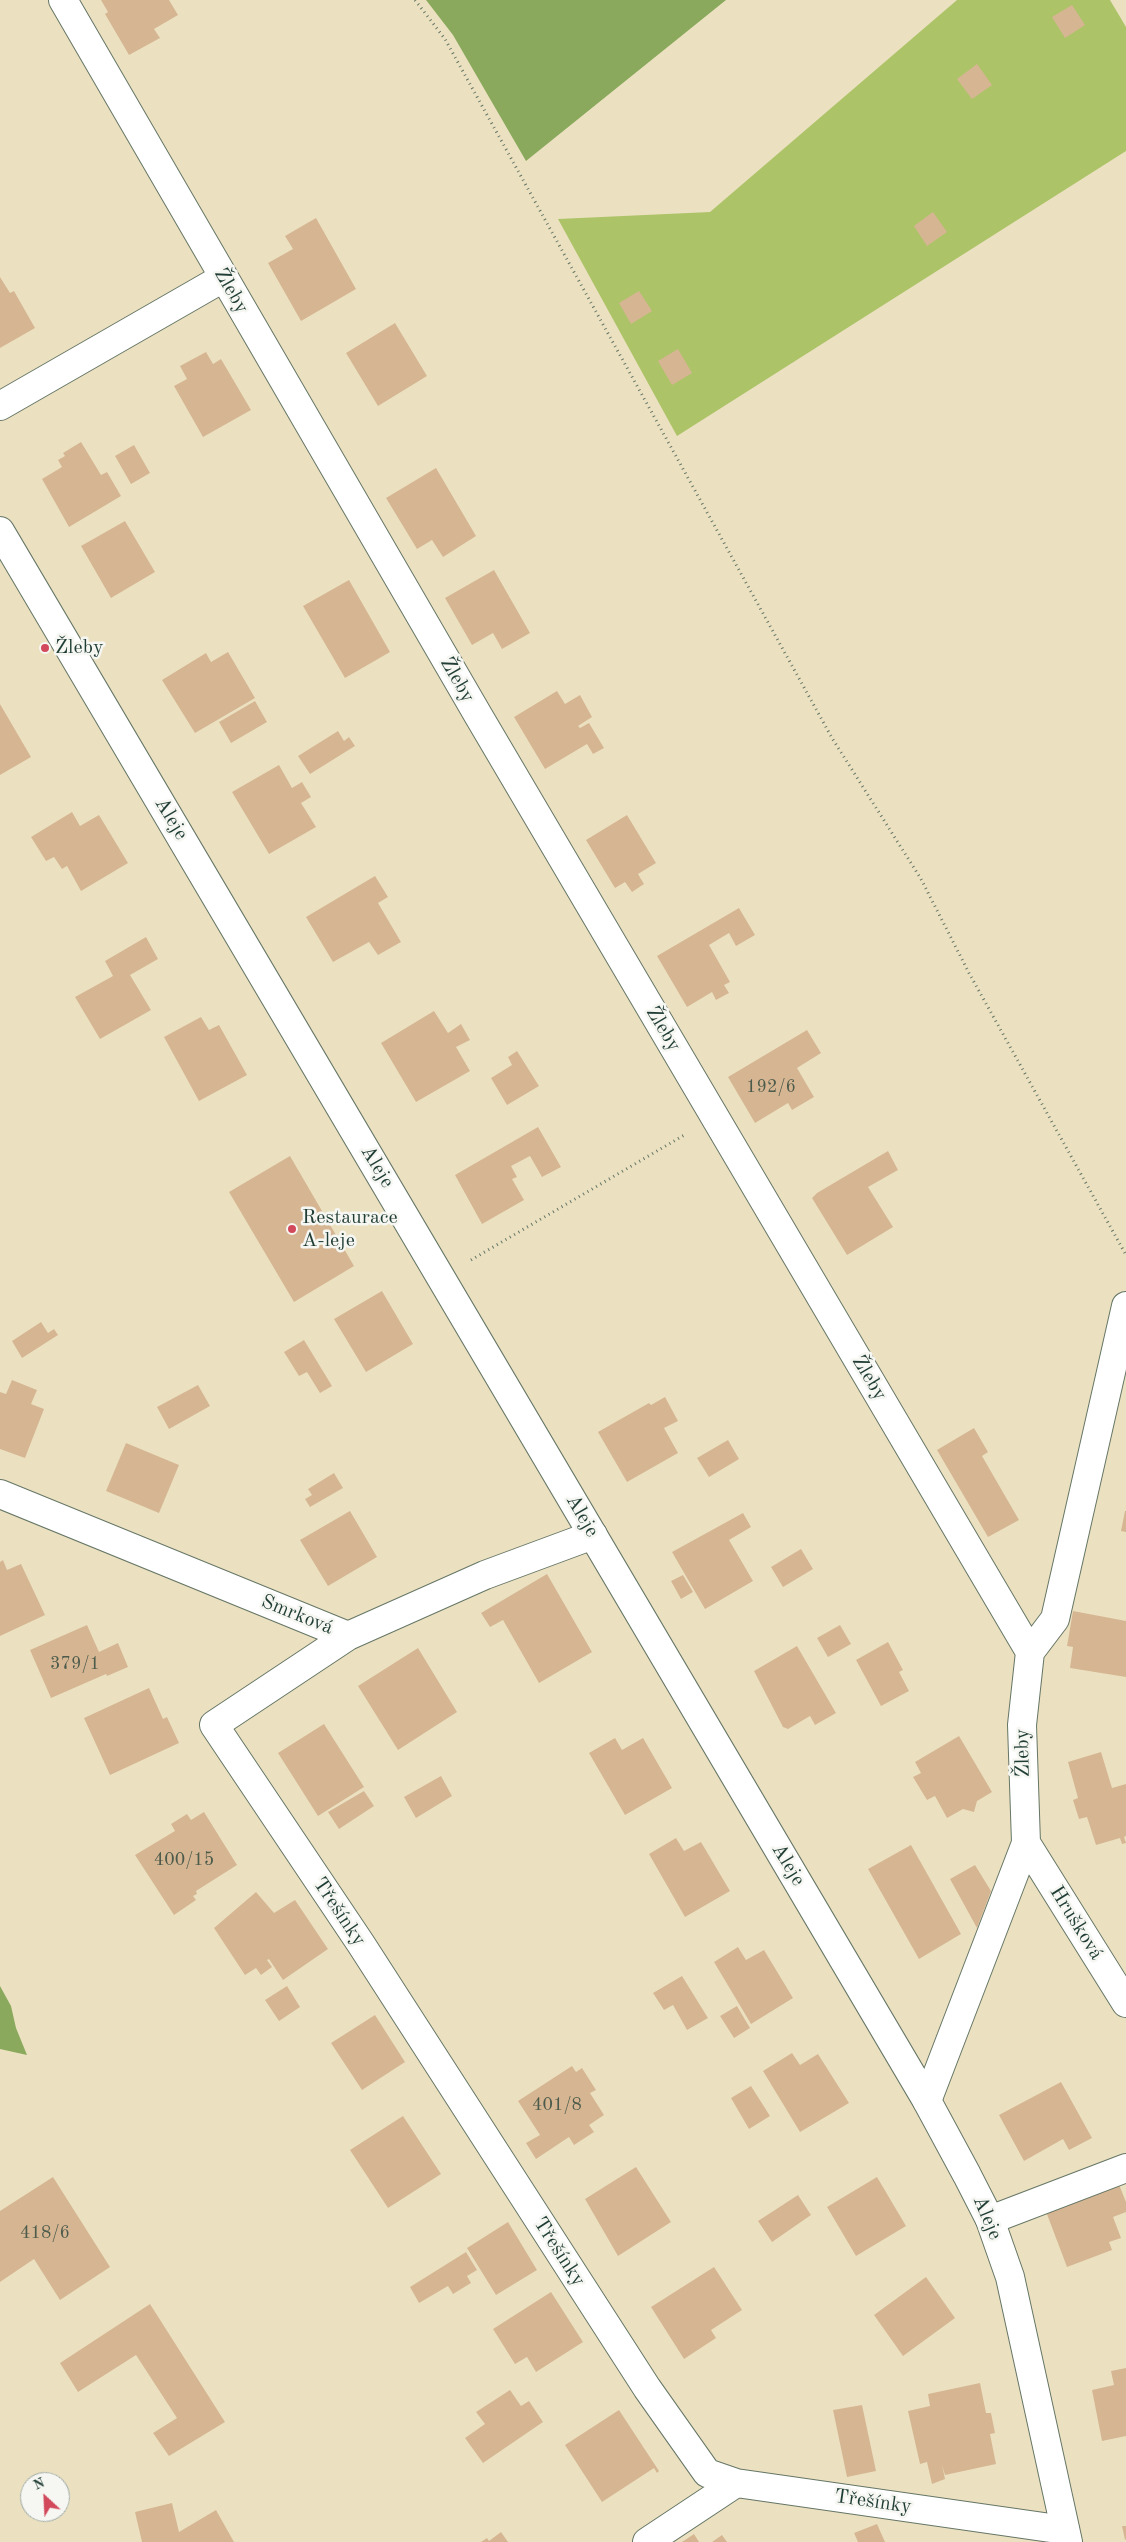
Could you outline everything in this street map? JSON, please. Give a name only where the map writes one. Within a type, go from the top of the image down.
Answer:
[{"type":"street","name":"Žleby","points":[[63,0],[223,278],[1030,1652],[1022,1725],[1026,1843],[927,2101]]},
{"type":"street","points":[[0,406],[223,278]]},
{"type":"street","name":"Aleje","points":[[0,531],[442,1276],[927,2101],[990,2220],[1010,2277],[1067,2536]]},
{"type":"street","points":[[1030,1652],[1054,1619],[1126,1306]]},
{"type":"street","name":"Smrková","points":[[0,1494],[348,1636],[485,1575],[593,1535]]},
{"type":"street","name":"Třešínky","points":[[348,1636],[214,1725],[361,1944],[647,2388],[707,2473],[736,2483],[1067,2536]]},
{"type":"street","name":"Hrušková","points":[[1026,1843],[1126,2003]]},
{"type":"street","points":[[990,2220],[1126,2168]]},
{"type":"street","points":[[647,2542],[736,2483]]},
{"type":"path","points":[[415,0],[445,39],[832,738],[921,879],[970,973],[1126,1255]]},
{"type":"path","points":[[442,1276],[715,1117]]},
{"type":"green space","points":[[426,0],[726,0],[526,161],[453,35]]},
{"type":"green space","points":[[957,0],[1110,0],[1126,27],[1126,151],[677,436],[558,219],[710,212]]},
{"type":"green space","points":[[0,1986],[11,2006],[16,2028],[27,2055],[0,2049]]},
{"type":"building","points":[[101,0],[169,0],[178,15],[154,29],[160,38],[129,55],[105,14],[108,12]]},
{"type":"building","points":[[1072,5],[1085,25],[1065,38],[1052,17]]},
{"type":"building","points":[[977,64],[992,85],[972,99],[957,79]]},
{"type":"building","points":[[933,212],[947,232],[927,246],[914,226]]},
{"type":"building","points":[[316,218],[356,289],[301,321],[268,263],[293,249],[285,236]]},
{"type":"building","points":[[0,277],[10,293],[14,291],[35,328],[0,348]]},
{"type":"building","points":[[639,291],[652,311],[631,324],[619,303]]},
{"type":"building","points":[[395,323],[427,376],[378,406],[346,353]]},
{"type":"building","points":[[678,349],[692,373],[672,385],[658,361]]},
{"type":"building","points":[[206,352],[213,364],[221,359],[251,410],[203,437],[174,386],[187,379],[180,366]]},
{"type":"building","points":[[81,442],[101,475],[107,472],[121,496],[69,527],[42,479],[62,467],[58,460],[65,456],[63,453]]},
{"type":"building","points":[[134,445],[150,473],[131,484],[115,456]]},
{"type":"building","points":[[436,468],[476,536],[443,557],[432,540],[417,549],[386,498]]},
{"type":"building","points":[[125,521],[155,572],[111,598],[81,546]]},
{"type":"building","points":[[494,570],[530,633],[502,649],[493,633],[472,645],[445,598]]},
{"type":"building","points":[[349,580],[390,652],[345,678],[303,606]]},
{"type":"building","points":[[228,652],[255,698],[195,733],[162,680],[206,653],[211,662]]},
{"type":"building","points":[[557,691],[565,704],[580,695],[592,717],[578,726],[580,728],[589,723],[604,748],[593,754],[587,744],[545,769],[514,717]]},
{"type":"building","points":[[255,701],[267,722],[231,743],[219,722]]},
{"type":"building","points":[[0,704],[31,757],[0,775]]},
{"type":"building","points":[[338,731],[344,741],[349,737],[355,746],[310,774],[298,756]]},
{"type":"building","points":[[279,765],[292,788],[302,782],[311,797],[301,803],[316,827],[269,854],[232,792]]},
{"type":"building","points":[[72,812],[80,826],[99,815],[128,863],[81,891],[67,866],[62,869],[54,857],[46,861],[31,837]]},
{"type":"building","points":[[627,815],[656,863],[638,874],[644,884],[632,892],[625,882],[615,888],[586,840]]},
{"type":"building","points":[[375,876],[388,897],[378,903],[401,942],[378,955],[369,942],[333,962],[306,917]]},
{"type":"building","points":[[739,908],[755,935],[736,946],[729,933],[709,945],[730,982],[724,985],[729,993],[716,1000],[712,992],[687,1007],[657,956]]},
{"type":"building","points":[[146,937],[158,959],[130,975],[151,1010],[100,1039],[75,997],[113,976],[105,961]]},
{"type":"building","points":[[434,1011],[448,1033],[461,1024],[470,1040],[456,1047],[470,1071],[416,1102],[381,1043]]},
{"type":"building","points":[[201,1017],[209,1030],[219,1025],[247,1075],[199,1101],[164,1037]]},
{"type":"building","points":[[807,1030],[821,1053],[797,1068],[814,1097],[792,1110],[788,1103],[755,1123],[728,1077]]},
{"type":"building","points":[[517,1051],[539,1086],[507,1105],[491,1078],[512,1065],[508,1057]]},
{"type":"building","points":[[538,1127],[561,1167],[542,1177],[530,1156],[511,1166],[517,1177],[512,1179],[524,1200],[482,1224],[455,1175]]},
{"type":"building","points":[[888,1151],[898,1170],[868,1187],[893,1227],[847,1255],[812,1198],[817,1193]]},
{"type":"building","name":"Restaurace A-leje","points":[[290,1156],[354,1266],[294,1302],[229,1192]]},
{"type":"building","points":[[382,1291],[413,1344],[366,1372],[334,1319]]},
{"type":"building","points":[[41,1322],[48,1333],[54,1329],[58,1335],[22,1358],[12,1341]]},
{"type":"building","points":[[304,1340],[332,1386],[320,1393],[307,1372],[299,1376],[284,1352]]},
{"type":"building","points":[[12,1380],[37,1390],[31,1404],[44,1409],[25,1458],[0,1449],[0,1392],[6,1394]]},
{"type":"building","points":[[198,1385],[210,1406],[169,1429],[157,1407]]},
{"type":"building","points":[[665,1397],[678,1421],[664,1428],[678,1453],[627,1482],[598,1432],[649,1403],[651,1405]]},
{"type":"building","points":[[974,1428],[988,1452],[982,1456],[1019,1520],[988,1537],[937,1450]]},
{"type":"building","points":[[728,1440],[739,1459],[709,1477],[697,1458]]},
{"type":"building","points":[[126,1443],[179,1465],[159,1513],[106,1491]]},
{"type":"building","points":[[334,1473],[343,1488],[310,1507],[305,1499],[312,1495],[308,1489]]},
{"type":"building","points":[[350,1511],[377,1557],[328,1586],[300,1540]]},
{"type":"building","points":[[1126,1511],[1126,1532],[1121,1531]]},
{"type":"building","points":[[743,1513],[751,1527],[729,1540],[753,1581],[705,1609],[672,1552]]},
{"type":"building","points":[[801,1549],[813,1569],[783,1587],[771,1567]]},
{"type":"building","points":[[3,1560],[7,1570],[21,1564],[45,1615],[0,1636],[0,1562]]},
{"type":"building","points":[[547,1574],[592,1652],[539,1683],[503,1620],[490,1627],[481,1613]]},
{"type":"building","points":[[683,1575],[693,1592],[681,1599],[671,1581]]},
{"type":"building","points":[[1073,1611],[1126,1621],[1126,1677],[1070,1668],[1073,1647],[1067,1646]]},
{"type":"building","points":[[87,1625],[99,1652],[118,1643],[128,1667],[107,1676],[106,1674],[51,1698],[30,1650]]},
{"type":"building","points":[[840,1625],[851,1644],[828,1657],[817,1638]]},
{"type":"building","points":[[888,1642],[903,1670],[899,1672],[909,1691],[881,1706],[856,1660]]},
{"type":"building","points":[[797,1646],[836,1713],[815,1725],[810,1716],[788,1729],[783,1727],[754,1671]]},
{"type":"building","points":[[418,1648],[457,1712],[398,1750],[358,1686]]},
{"type":"building","points":[[149,1688],[163,1719],[167,1717],[179,1743],[110,1775],[84,1718]]},
{"type":"building","points":[[324,1724],[364,1787],[318,1816],[278,1753]]},
{"type":"building","points":[[959,1736],[992,1792],[977,1801],[974,1812],[963,1809],[947,1818],[935,1796],[927,1800],[913,1777],[921,1773],[915,1762]]},
{"type":"building","points":[[615,1738],[622,1750],[643,1738],[672,1788],[625,1815],[589,1753]]},
{"type":"building","points":[[1101,1752],[1112,1788],[1126,1784],[1126,1836],[1124,1837],[1126,1843],[1122,1844],[1120,1838],[1096,1845],[1087,1817],[1079,1819],[1073,1800],[1078,1798],[1068,1762]]},
{"type":"building","points":[[441,1776],[452,1796],[416,1818],[404,1797]]},
{"type":"building","points":[[364,1791],[374,1806],[339,1829],[328,1812]]},
{"type":"building","points":[[204,1812],[237,1865],[196,1891],[197,1894],[193,1896],[196,1900],[174,1915],[135,1855],[175,1831],[171,1824],[187,1814],[191,1820]]},
{"type":"building","points":[[676,1838],[684,1851],[701,1842],[730,1891],[685,1917],[649,1854]]},
{"type":"building","points":[[911,1845],[961,1934],[919,1959],[868,1869]]},
{"type":"building","points":[[975,1865],[991,1891],[977,1928],[950,1879]]},
{"type":"building","points":[[256,1892],[274,1913],[295,1900],[328,1949],[283,1980],[269,1959],[267,1960],[272,1967],[261,1975],[256,1968],[245,1975],[214,1928]]},
{"type":"building","points":[[738,1947],[746,1960],[764,1950],[793,1998],[751,2024],[714,1962]]},
{"type":"building","points":[[682,1976],[708,2018],[687,2030],[673,2005],[664,2010],[653,1993]]},
{"type":"building","points":[[287,1986],[300,2007],[279,2021],[265,2000]]},
{"type":"building","points":[[737,2006],[750,2028],[734,2038],[720,2016]]},
{"type":"building","points":[[375,2015],[405,2062],[362,2090],[331,2043]]},
{"type":"building","points":[[792,2053],[800,2065],[818,2054],[849,2103],[800,2132],[763,2071]]},
{"type":"building","points":[[572,2066],[576,2072],[582,2068],[596,2090],[590,2093],[604,2115],[589,2125],[594,2132],[574,2145],[569,2137],[536,2159],[526,2143],[540,2135],[518,2101]]},
{"type":"building","points":[[1061,2082],[1092,2138],[1069,2150],[1063,2139],[1024,2161],[999,2115]]},
{"type":"building","points":[[751,2086],[770,2116],[749,2129],[731,2098]]},
{"type":"building","points":[[403,2116],[441,2174],[388,2208],[350,2150]]},
{"type":"building","points":[[636,2167],[671,2222],[618,2256],[585,2199]]},
{"type":"building","points":[[53,2177],[110,2267],[60,2300],[34,2259],[0,2282],[0,2211]]},
{"type":"building","points":[[877,2177],[906,2226],[856,2256],[827,2207]]},
{"type":"building","points":[[1118,2182],[1126,2202],[1126,2212],[1113,2217],[1121,2238],[1109,2242],[1112,2250],[1067,2267],[1045,2209]]},
{"type":"building","points":[[798,2195],[811,2215],[772,2242],[758,2221]]},
{"type":"building","points":[[508,2222],[537,2270],[496,2295],[467,2248]]},
{"type":"building","points":[[466,2252],[477,2270],[467,2276],[471,2283],[453,2294],[448,2286],[419,2303],[410,2287]]},
{"type":"building","points":[[714,2267],[742,2310],[711,2330],[716,2338],[684,2359],[651,2307]]},
{"type":"building","points":[[926,2277],[955,2318],[903,2356],[874,2315]]},
{"type":"building","points":[[551,2292],[583,2342],[536,2372],[527,2357],[515,2364],[493,2329]]},
{"type":"building","points":[[150,2304],[225,2422],[169,2456],[153,2433],[177,2418],[136,2355],[78,2392],[60,2363]]},
{"type":"building","points":[[1126,2368],[1126,2436],[1102,2441],[1092,2390],[1114,2385],[1111,2371]]},
{"type":"building","points":[[980,2383],[986,2413],[991,2413],[995,2433],[990,2434],[996,2464],[945,2475],[942,2465],[945,2479],[932,2484],[927,2462],[920,2464],[908,2411],[930,2406],[928,2394]]},
{"type":"building","points":[[510,2390],[521,2406],[529,2401],[543,2422],[483,2463],[465,2438],[485,2424],[476,2412]]},
{"type":"building","points":[[862,2405],[876,2471],[847,2477],[833,2410]]},
{"type":"building","points":[[619,2410],[659,2471],[657,2473],[654,2468],[602,2502],[565,2445]]},
{"type":"building","points":[[172,2503],[179,2532],[216,2510],[234,2542],[142,2542],[135,2512]]},
{"type":"building","points":[[877,2524],[885,2542],[858,2542],[854,2533]]},
{"type":"building","points":[[1122,2526],[1126,2526],[1125,2540]]},
{"type":"building","points":[[501,2532],[508,2542],[481,2542],[487,2538],[489,2541]]},
{"type":"building","points":[[694,2534],[699,2542],[682,2542]]},
{"type":"building","points":[[722,2535],[727,2542],[712,2542]]},
{"type":"place","name":"Žleby","points":[[45,648]]},
{"type":"place","name":"Restaurace A-leje","points":[[292,1229]]}]
